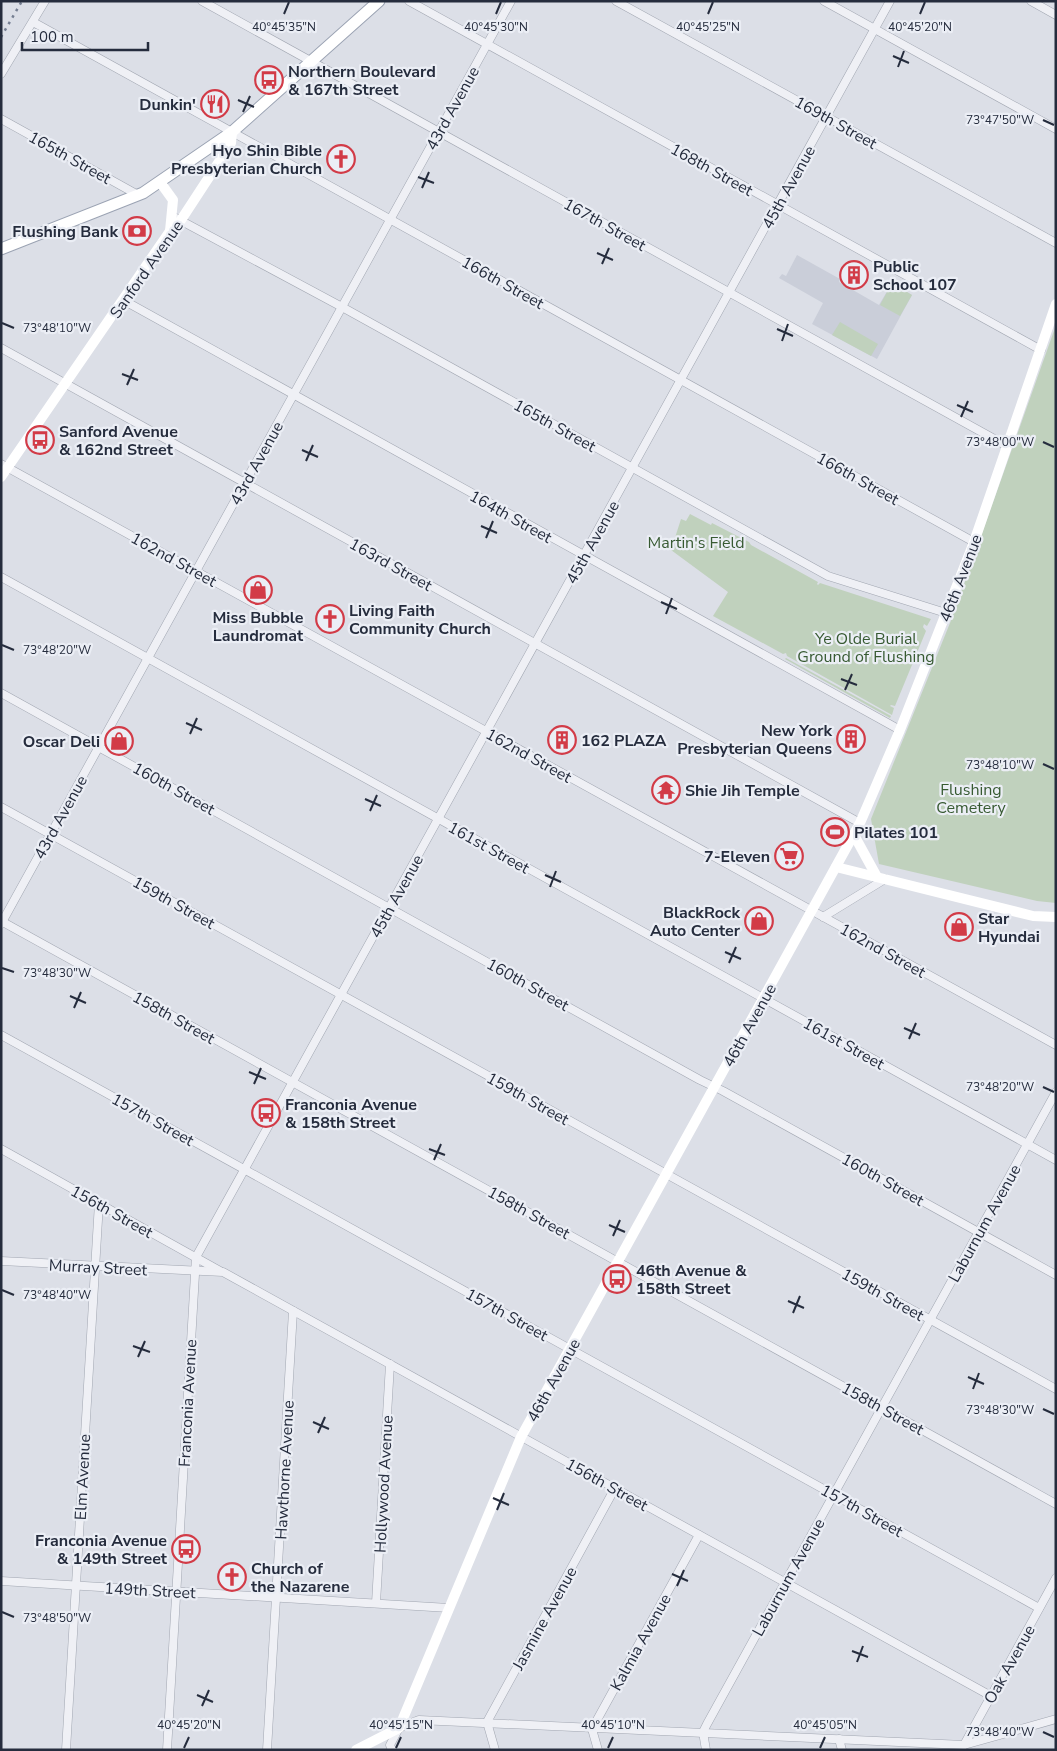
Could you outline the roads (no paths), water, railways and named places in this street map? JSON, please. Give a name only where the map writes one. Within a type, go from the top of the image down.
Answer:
[{"type":"main road","points":[[2,247],[141,194],[160,182],[232,132],[379,1]]},
{"type":"street","points":[[1,74],[45,1]]},
{"type":"street","name":"167th Street","points":[[202,1],[1007,446]]},
{"type":"street","name":"168th Street","points":[[409,1],[1041,350]]},
{"type":"street","name":"43rd Avenue","points":[[2,922],[511,1]]},
{"type":"street","name":"169th Street","points":[[616,1],[1056,244]]},
{"type":"street","points":[[824,1],[1056,129]]},
{"type":"street","name":"45th Avenue","points":[[293,1082],[890,1]]},
{"type":"street","points":[[1031,1],[1056,15]]},
{"type":"street","name":"166th Street","points":[[33,22],[974,542]]},
{"type":"street","name":"165th Street","points":[[1,119],[141,194]]},
{"type":"street","name":"Sanford Avenue","points":[[1,477],[4,466],[66,384],[170,231],[176,218],[231,143],[232,132]]},
{"type":"street","points":[[160,182],[173,200],[176,218]]},
{"type":"street","name":"165th Street","points":[[176,218],[342,307],[828,576],[946,613]]},
{"type":"street","name":"164th Street","points":[[123,300],[900,730]]},
{"type":"street","name":"46th Avenue","points":[[399,1728],[521,1436],[619,1262],[860,822],[900,730],[974,542],[1056,304]]},
{"type":"street","name":"163rd Street","points":[[1,348],[860,822]]},
{"type":"street","name":"162nd Street","points":[[4,466],[1056,1046]]},
{"type":"street","name":"161st Street","points":[[1,578],[1056,1160]]},
{"type":"street","name":"160th Street","points":[[1,693],[1056,1275]]},
{"type":"street","name":"159th Street","points":[[1,807],[1056,1389]]},
{"type":"street","points":[[854,835],[881,878]]},
{"type":"street","points":[[836,867],[1033,916],[1056,918]]},
{"type":"street","points":[[823,917],[881,878]]},
{"type":"street","name":"158th Street","points":[[2,922],[1056,1504]]},
{"type":"street","name":"157th Street","points":[[1,1035],[1039,1608]]},
{"type":"street","name":"Franconia Avenue","points":[[167,1750],[196,1257],[293,1082]]},
{"type":"street","name":"Laburnum Avenue","points":[[703,1732],[1056,1092]]},
{"type":"street","name":"156th Street","points":[[1,1150],[991,1696]]},
{"type":"street","name":"Elm Avenue","points":[[66,1750],[98,1203]]},
{"type":"street","name":"Murray Street","points":[[1,1262],[195,1271]]},
{"type":"street","name":"156th Street","points":[[195,1271],[223,1272]]},
{"type":"street","name":"Hawthorne Avenue","points":[[267,1750],[293,1311]]},
{"type":"street","name":"Hollywood Avenue","points":[[376,1603],[390,1364]]},
{"type":"street","name":"Jasmine Avenue","points":[[486,1722],[615,1488]]},
{"type":"street","name":"Kalmia Avenue","points":[[592,1729],[699,1535]]},
{"type":"street","name":"Oak Avenue","points":[[965,1747],[1056,1578]]},
{"type":"street","name":"149th Street","points":[[1,1581],[449,1608]]},
{"type":"street","points":[[356,1750],[419,1720],[592,1729],[703,1732],[965,1747],[1056,1719]]},
{"type":"street","points":[[486,1722],[495,1750]]},
{"type":"street","points":[[392,1750],[390,1745],[399,1728]]},
{"type":"street","points":[[592,1729],[598,1750]]},
{"type":"street","points":[[703,1732],[706,1750]]},
{"type":"street","points":[[839,1740],[842,1750]]},
{"type":"railway","points":[[1,37],[22,1]]},
{"type":"place","name":"Northern Boulevard & 167th Street","points":[[269,80]]},
{"type":"place","name":"Dunkin'","points":[[215,104]]},
{"type":"place","name":"Hyo Shin Bible Presbyterian Church","points":[[341,159]]},
{"type":"place","name":"Flushing Bank","points":[[137,231]]},
{"type":"place","name":"Public School 107","points":[[854,275]]},
{"type":"place","name":"Sanford Avenue & 162nd Street","points":[[40,440]]},
{"type":"place","name":"Miss Bubble Laundromat","points":[[258,590]]},
{"type":"place","name":"Living Faith Community Church","points":[[330,619]]},
{"type":"place","name":"New York Presbyterian Queens","points":[[851,739]]},
{"type":"place","name":"162 PLAZA","points":[[562,740]]},
{"type":"place","name":"Oscar Deli","points":[[119,741]]},
{"type":"place","name":"Shie Jih Temple","points":[[666,790]]},
{"type":"place","name":"Pilates 101","points":[[835,832]]},
{"type":"place","name":"7-Eleven","points":[[789,856]]},
{"type":"place","name":"BlackRock Auto Center","points":[[759,921]]},
{"type":"place","name":"Star Hyundai","points":[[959,927]]},
{"type":"place","name":"Franconia Avenue & 158th Street","points":[[266,1113]]},
{"type":"place","name":"46th Avenue & 158th Street","points":[[617,1279]]},
{"type":"place","name":"Franconia Avenue & 149th Street","points":[[186,1549]]},
{"type":"place","name":"Church of the Nazarene","points":[[232,1577]]},
{"type":"park label","name":"Martin's Field","points":[[696,542]]},
{"type":"park label","name":"Ye Olde Burial Ground of Flushing","points":[[866,647]]},
{"type":"park label","name":"Flushing Cemetery","points":[[971,798]]}]
